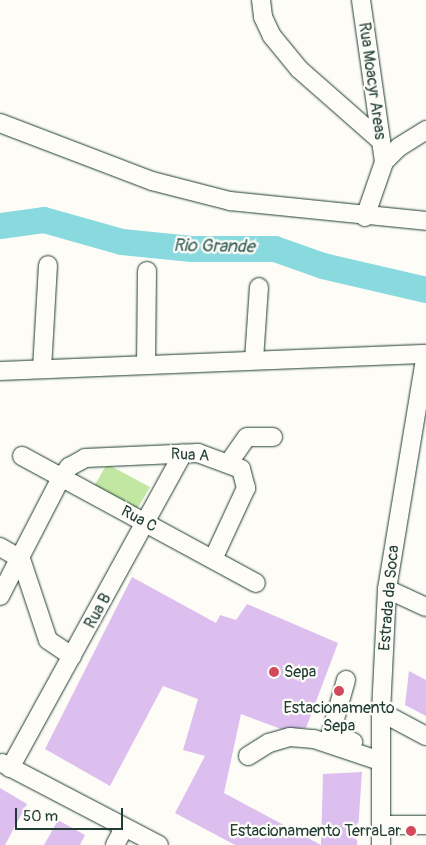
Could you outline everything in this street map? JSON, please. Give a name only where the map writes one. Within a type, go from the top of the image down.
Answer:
[{"type":"street","points":[[261,0],[263,17],[272,36],[299,69],[381,141]]},
{"type":"street","name":"Rua Moacyr Areas","points":[[360,0],[384,162]]},
{"type":"street","points":[[0,123],[152,180],[230,202],[364,217],[426,221]]},
{"type":"street","points":[[364,217],[376,174],[384,162],[399,147],[426,130]]},
{"type":"street","points":[[42,369],[48,265]]},
{"type":"street","points":[[146,365],[147,271]]},
{"type":"street","points":[[254,360],[259,287]]},
{"type":"street","points":[[0,371],[426,354]]},
{"type":"street","name":"Estrada da Soca","points":[[381,845],[381,712],[387,589],[426,354]]},
{"type":"street","points":[[230,461],[247,437],[273,437]]},
{"type":"street","name":"Rua A","points":[[65,473],[85,458],[183,453],[211,454],[230,461],[245,474],[246,488],[213,559]]},
{"type":"street","name":"Rua B","points":[[5,765],[72,656],[147,522],[183,453]]},
{"type":"street","name":"Rua C","points":[[22,456],[65,473],[147,522],[256,583]]},
{"type":"street","points":[[0,596],[65,473]]},
{"type":"street","points":[[0,547],[21,559],[38,602],[44,633],[52,644],[72,656]]},
{"type":"street","points":[[387,589],[426,607]]},
{"type":"street","points":[[331,733],[346,680]]},
{"type":"street","points":[[381,712],[426,736]]},
{"type":"street","points":[[314,739],[331,733],[380,755]]},
{"type":"street","points":[[248,756],[269,743],[290,737],[314,739],[380,755]]},
{"type":"street","points":[[5,765],[159,845]]},
{"type":"street","points":[[381,825],[426,825]]},
{"type":"street","points":[[115,845],[124,828]]},
{"type":"green space","points":[[107,464],[150,487],[136,511],[93,488]]},
{"type":"building","points":[[132,577],[216,623],[220,615],[236,620],[247,604],[338,643],[306,728],[281,729],[241,714],[224,793],[321,845],[235,845],[175,813],[205,756],[183,750],[198,699],[163,686],[110,786],[45,749]]},
{"type":"building","points":[[409,671],[426,680],[426,716],[405,705]]},
{"type":"building","points":[[362,772],[357,845],[321,845],[323,774]]},
{"type":"building","points":[[0,788],[27,804],[5,845],[0,845]]},
{"type":"building","points":[[58,820],[85,835],[80,845],[44,845]]},
{"type":"waterway","name":"Rio Grande","points":[[0,226],[44,220],[122,242],[192,249],[275,249],[323,266],[426,290]]},
{"type":"place","name":"Sepa","points":[[274,672]]},
{"type":"place","name":"Estacionamento Sepa","points":[[339,691]]},
{"type":"place","name":"Estacionamento TerraLar","points":[[411,831]]}]
